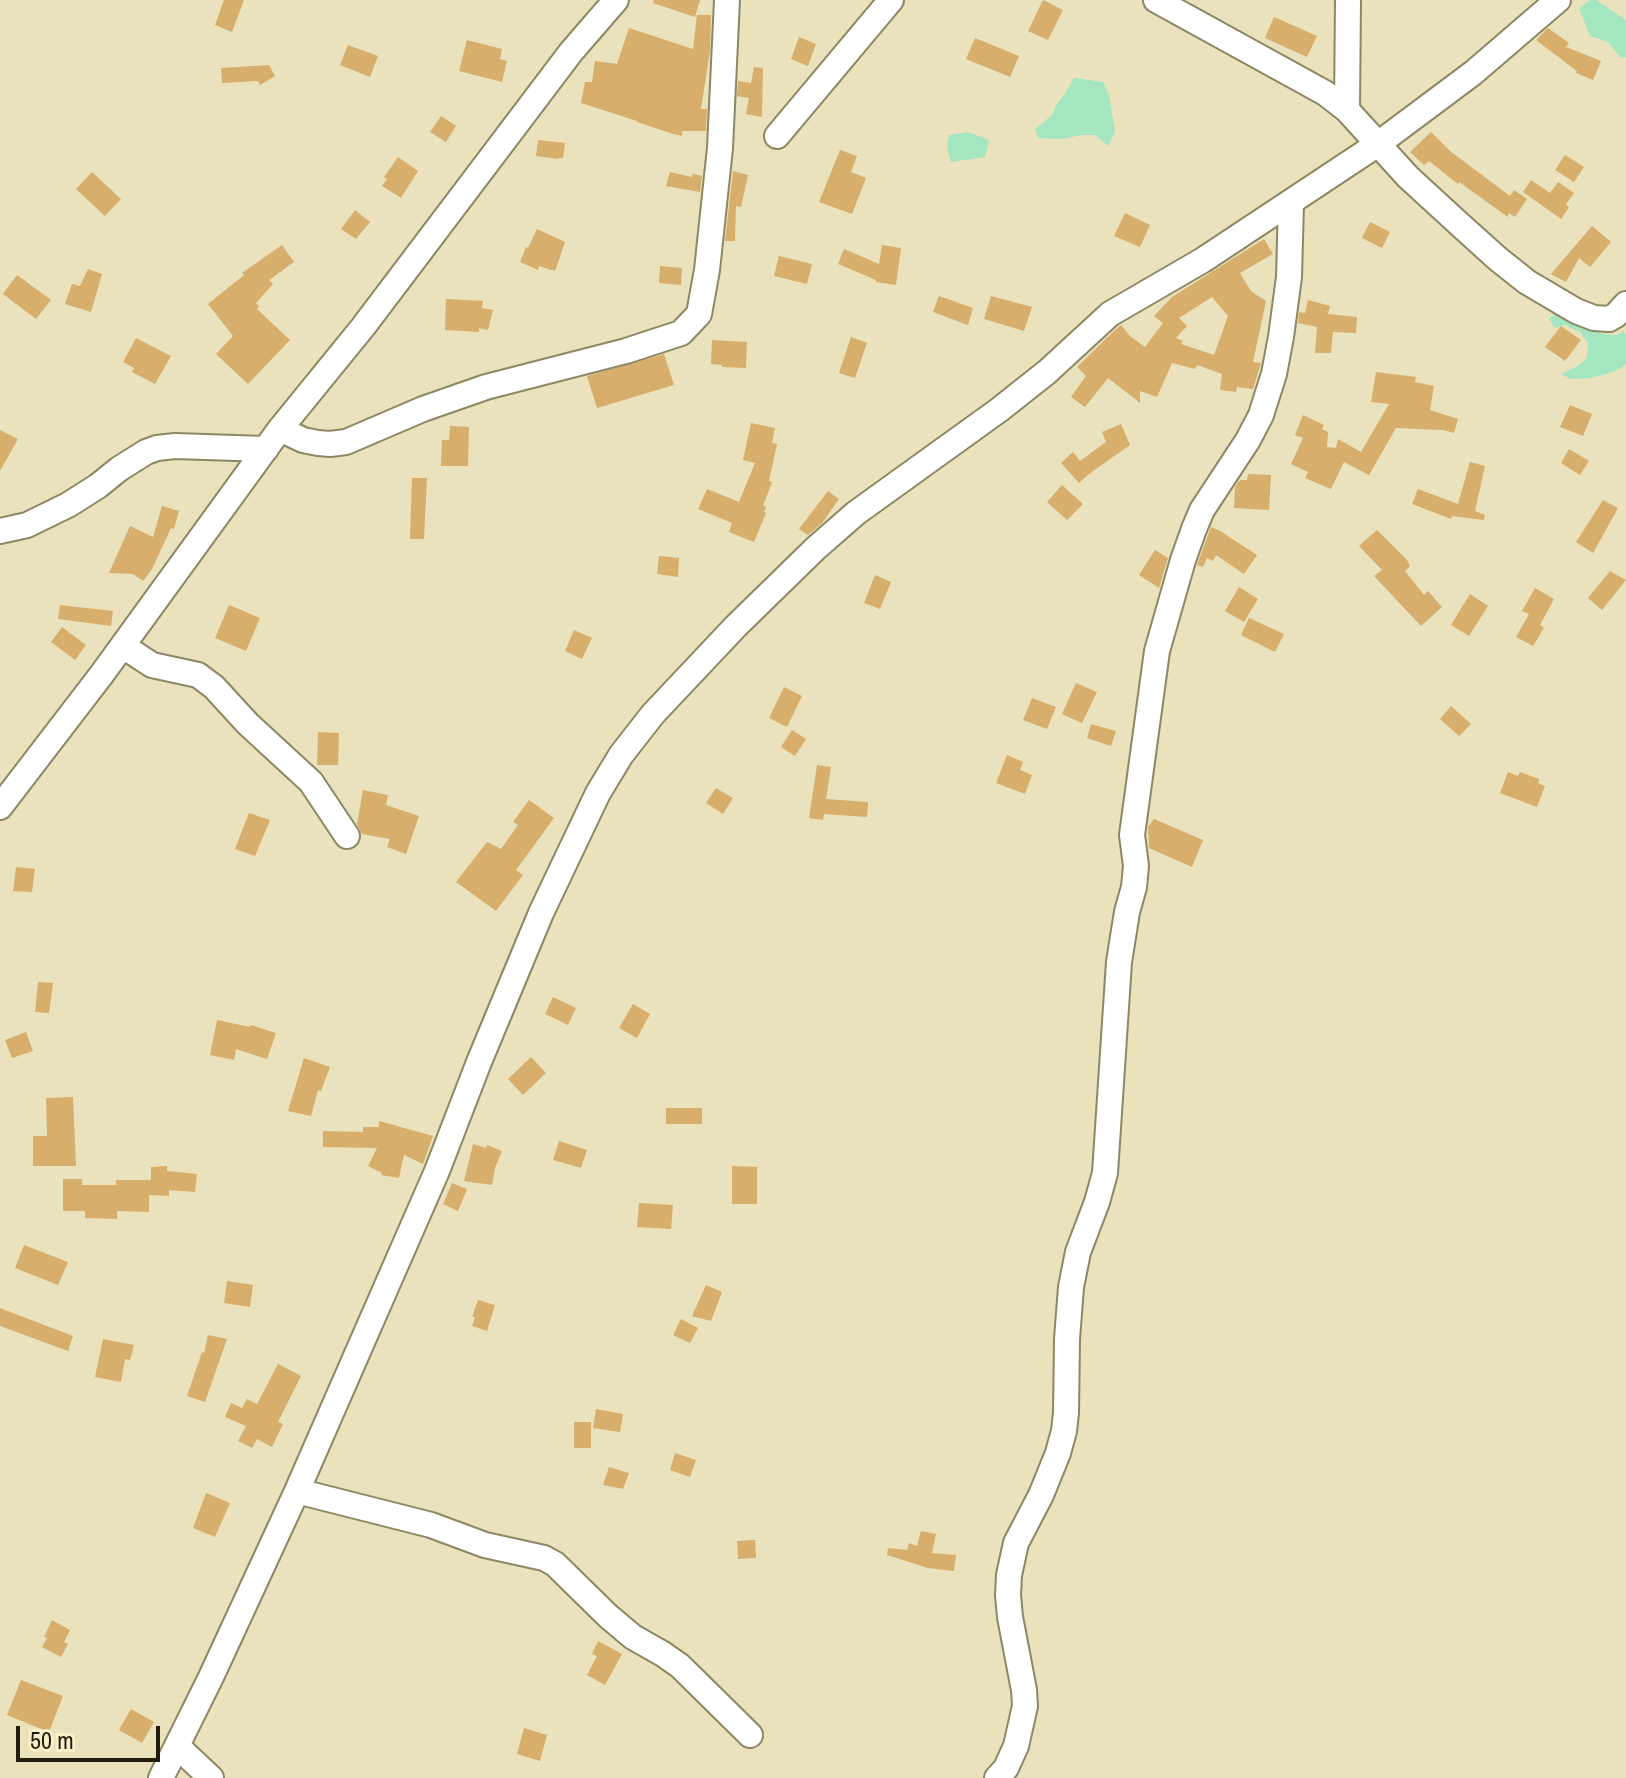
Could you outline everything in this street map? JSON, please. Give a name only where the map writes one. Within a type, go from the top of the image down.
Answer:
[{"type":"street","points":[[0,807],[123,646],[273,439],[363,327],[571,52],[616,0]]},
{"type":"street","points":[[0,531],[27,525],[68,505],[119,469],[157,448],[273,439],[330,444],[346,442],[423,409],[486,387],[626,351],[681,333],[699,314],[707,270],[720,148],[727,0]]},
{"type":"street","points":[[777,136],[891,0]]},
{"type":"street","points":[[1156,0],[1325,93],[1347,110],[1408,177],[1527,282],[1594,318],[1609,319],[1626,304]]},
{"type":"street","points":[[1347,110],[1348,0]]},
{"type":"street","points":[[161,1778],[297,1491],[437,1171],[541,913],[598,793],[621,755],[653,714],[736,626],[856,513],[999,410],[1047,372],[1110,314],[1203,260],[1378,144],[1473,73],[1558,0]]},
{"type":"street","points":[[997,1778],[1006,1768],[1016,1746],[1025,1706],[1010,1617],[1009,1575],[1016,1543],[1041,1495],[1064,1431],[1071,1287],[1078,1252],[1105,1173],[1119,962],[1136,874],[1132,835],[1157,651],[1183,560],[1202,510],[1248,440],[1261,415],[1274,374],[1289,277],[1291,203]]},
{"type":"street","points":[[123,646],[152,665],[198,675],[214,687],[248,724],[311,782],[347,836]]},
{"type":"street","points":[[297,1491],[431,1525],[485,1545],[544,1558],[555,1564],[633,1637],[680,1666],[750,1735]]},
{"type":"street","points":[[177,1746],[211,1778]]},
{"type":"green space","points":[[1590,0],[1596,0],[1626,20],[1626,57],[1621,58],[1608,42],[1590,36],[1579,8]]},
{"type":"green space","points":[[1074,78],[1103,82],[1109,95],[1115,132],[1108,146],[1095,135],[1038,138],[1035,129],[1052,115]]},
{"type":"green space","points":[[968,132],[989,140],[985,157],[951,162],[947,148],[949,135]]},
{"type":"green space","points":[[1556,312],[1595,324],[1601,334],[1617,335],[1624,331],[1626,364],[1607,374],[1590,378],[1571,379],[1561,374],[1587,358],[1588,343],[1580,332],[1565,325],[1555,328],[1549,319]]},
{"type":"building","points":[[224,0],[244,0],[232,32],[215,25]]},
{"type":"building","points":[[654,0],[700,0],[695,17],[653,3]]},
{"type":"building","points":[[1043,0],[1063,10],[1048,40],[1028,31]]},
{"type":"building","points":[[697,15],[711,15],[710,50],[701,109],[707,109],[706,131],[682,131],[682,136],[673,134],[581,103],[585,82],[592,82],[595,61],[617,64],[629,28],[693,49]]},
{"type":"building","points":[[1274,17],[1317,36],[1307,57],[1265,38]]},
{"type":"building","points":[[1548,28],[1569,43],[1566,47],[1601,61],[1593,80],[1576,73],[1536,40]]},
{"type":"building","points":[[799,37],[816,44],[808,66],[791,59]]},
{"type":"building","points":[[975,38],[1019,56],[1010,77],[966,59]]},
{"type":"building","points":[[467,40],[502,49],[500,59],[507,61],[502,82],[459,71]]},
{"type":"building","points":[[348,45],[378,56],[370,77],[340,65]]},
{"type":"building","points":[[269,65],[275,76],[260,85],[258,81],[222,83],[221,68]]},
{"type":"building","points":[[754,67],[763,68],[762,117],[746,114],[749,98],[737,96],[738,81],[751,83]]},
{"type":"building","points":[[441,116],[456,126],[446,142],[430,132]]},
{"type":"building","points":[[1431,132],[1450,151],[1510,196],[1514,190],[1527,199],[1515,217],[1509,213],[1508,217],[1429,161],[1424,165],[1410,152]]},
{"type":"building","points":[[538,140],[565,143],[563,158],[536,156]]},
{"type":"building","points":[[840,150],[857,156],[851,172],[866,178],[852,214],[819,202]]},
{"type":"building","points":[[1565,155],[1584,167],[1574,182],[1555,170]]},
{"type":"building","points":[[398,157],[418,171],[401,198],[382,186],[387,179],[384,177]]},
{"type":"building","points":[[733,171],[748,175],[741,207],[736,206],[735,241],[725,241]]},
{"type":"building","points":[[92,172],[121,199],[105,216],[76,189]]},
{"type":"building","points":[[670,172],[702,176],[700,192],[666,186]]},
{"type":"building","points":[[1531,180],[1550,193],[1558,182],[1574,193],[1561,219],[1523,192]]},
{"type":"building","points":[[355,210],[370,222],[356,239],[341,229]]},
{"type":"building","points":[[1125,213],[1150,225],[1140,247],[1114,236]]},
{"type":"building","points":[[1370,222],[1390,232],[1382,248],[1362,238]]},
{"type":"building","points":[[1592,226],[1611,242],[1590,267],[1579,258],[1566,282],[1551,274]]},
{"type":"building","points":[[537,229],[565,242],[555,271],[539,266],[538,270],[520,262]]},
{"type":"building","points":[[1264,239],[1273,254],[1240,273],[1251,291],[1266,301],[1253,362],[1261,363],[1253,389],[1237,387],[1236,392],[1220,390],[1222,374],[1197,365],[1195,369],[1172,363],[1157,397],[1140,391],[1140,403],[1108,378],[1085,407],[1071,397],[1086,376],[1077,367],[1121,325],[1145,347],[1163,323],[1154,316],[1172,297]],"holes":[[[1212,297],[1228,316],[1214,355],[1181,344],[1183,341],[1176,338],[1187,326],[1179,318]]]},
{"type":"building","points":[[282,245],[294,262],[269,280],[273,284],[256,303],[259,306],[257,309],[290,340],[248,384],[216,354],[233,336],[208,304],[244,275],[242,273]]},
{"type":"building","points":[[882,245],[901,248],[896,285],[876,282],[838,264],[844,249],[879,264]]},
{"type":"building","points":[[779,256],[812,264],[807,284],[774,276]]},
{"type":"building","points":[[660,266],[682,268],[681,285],[659,283]]},
{"type":"building","points":[[88,269],[102,274],[91,312],[65,304],[72,284],[80,286]]},
{"type":"building","points":[[17,275],[51,300],[36,319],[3,294]]},
{"type":"building","points":[[939,296],[973,308],[968,325],[933,312]]},
{"type":"building","points":[[991,296],[1032,307],[1024,331],[984,319]]},
{"type":"building","points":[[446,299],[483,301],[482,308],[493,310],[488,330],[445,330]]},
{"type":"building","points":[[1308,300],[1330,306],[1328,314],[1357,317],[1356,333],[1333,332],[1331,353],[1315,353],[1317,327],[1298,323],[1299,312],[1305,313]]},
{"type":"building","points":[[1561,326],[1581,340],[1565,361],[1545,347]]},
{"type":"building","points":[[851,337],[867,343],[855,378],[839,373]]},
{"type":"building","points":[[136,338],[171,356],[155,384],[132,372],[134,368],[123,362]]},
{"type":"building","points":[[712,340],[747,342],[746,368],[711,364]]},
{"type":"building","points":[[664,354],[674,385],[597,408],[587,376]]},
{"type":"building","points":[[1376,372],[1416,377],[1415,382],[1434,386],[1430,410],[1458,419],[1454,433],[1396,428],[1369,475],[1344,462],[1331,489],[1305,478],[1308,472],[1291,464],[1303,438],[1295,435],[1303,415],[1324,425],[1322,429],[1328,432],[1327,447],[1336,448],[1338,439],[1361,452],[1389,404],[1371,402]]},
{"type":"building","points":[[1570,405],[1592,414],[1583,436],[1560,427]]},
{"type":"building","points":[[751,423],[775,428],[772,443],[777,444],[769,481],[772,482],[763,506],[766,513],[754,542],[729,532],[732,523],[698,509],[707,489],[739,502],[755,463],[743,460]]},
{"type":"building","points":[[1121,424],[1130,445],[1079,483],[1061,463],[1073,452],[1080,461],[1106,442],[1102,432]]},
{"type":"building","points":[[450,426],[469,427],[468,466],[441,466],[442,440],[449,440]]},
{"type":"building","points":[[0,430],[18,439],[0,471]]},
{"type":"building","points":[[1569,449],[1589,461],[1580,475],[1561,463]]},
{"type":"building","points":[[1470,462],[1485,466],[1475,511],[1485,515],[1484,520],[1452,516],[1451,519],[1412,504],[1418,489],[1458,504]]},
{"type":"building","points":[[1248,474],[1271,475],[1269,510],[1234,508],[1235,487],[1240,480],[1247,480]]},
{"type":"building","points":[[412,478],[427,478],[424,539],[410,539]]},
{"type":"building","points":[[1062,485],[1083,504],[1067,520],[1047,502]]},
{"type":"building","points":[[828,491],[839,499],[822,523],[808,535],[799,529]]},
{"type":"building","points":[[1603,500],[1618,508],[1593,553],[1576,542]]},
{"type":"building","points":[[162,506],[179,511],[174,529],[171,528],[143,581],[133,574],[109,573],[130,526],[153,537]]},
{"type":"building","points":[[1211,527],[1257,555],[1244,574],[1216,555],[1213,561],[1207,558],[1203,567],[1197,565]]},
{"type":"building","points":[[1377,530],[1407,560],[1410,566],[1405,571],[1424,595],[1428,591],[1442,607],[1421,626],[1374,576],[1382,570],[1359,546]]},
{"type":"building","points":[[1155,550],[1168,558],[1159,588],[1139,575]]},
{"type":"building","points":[[659,556],[679,558],[678,577],[657,574]]},
{"type":"building","points":[[1610,571],[1626,580],[1602,610],[1588,598]]},
{"type":"building","points":[[875,575],[891,582],[880,609],[864,603]]},
{"type":"building","points":[[1239,587],[1258,599],[1244,622],[1225,611]]},
{"type":"building","points":[[1535,588],[1554,599],[1540,625],[1544,628],[1533,646],[1516,637],[1529,614],[1522,611]]},
{"type":"building","points":[[1470,594],[1488,606],[1469,636],[1451,625]]},
{"type":"building","points":[[60,605],[113,611],[111,626],[58,619]]},
{"type":"building","points":[[229,605],[260,618],[246,651],[215,638]]},
{"type":"building","points":[[1249,618],[1284,634],[1275,652],[1241,635]]},
{"type":"building","points":[[62,627],[86,645],[75,660],[51,642]]},
{"type":"building","points":[[574,630],[592,638],[582,659],[565,651]]},
{"type":"building","points":[[1076,683],[1097,692],[1082,723],[1062,714]]},
{"type":"building","points":[[784,687],[802,696],[787,727],[769,718]]},
{"type":"building","points":[[1032,698],[1056,707],[1047,729],[1023,720]]},
{"type":"building","points":[[1451,706],[1471,724],[1459,736],[1440,719]]},
{"type":"building","points":[[1091,724],[1116,731],[1111,746],[1087,738]]},
{"type":"building","points":[[792,730],[806,739],[795,756],[781,747]]},
{"type":"building","points":[[318,732],[339,733],[338,765],[317,765]]},
{"type":"building","points":[[1007,755],[1023,762],[1020,770],[1032,775],[1025,794],[996,783]]},
{"type":"building","points":[[817,765],[831,767],[826,799],[868,802],[867,817],[824,814],[823,820],[809,818]]},
{"type":"building","points":[[1508,772],[1518,776],[1520,772],[1539,779],[1538,783],[1545,786],[1537,807],[1500,793]]},
{"type":"building","points":[[716,788],[733,798],[723,814],[706,803]]},
{"type":"building","points":[[363,790],[388,795],[386,805],[419,816],[406,854],[387,847],[390,839],[362,834],[357,824]]},
{"type":"building","points":[[529,800],[554,818],[516,870],[523,875],[496,911],[456,882],[487,842],[501,849],[518,825],[513,822]]},
{"type":"building","points":[[249,813],[270,820],[255,856],[235,849]]},
{"type":"building","points":[[1154,819],[1203,840],[1192,867],[1149,848],[1148,827]]},
{"type":"building","points":[[16,867],[35,869],[32,892],[13,891]]},
{"type":"building","points":[[38,982],[53,983],[49,1013],[35,1012]]},
{"type":"building","points":[[553,997],[576,1008],[568,1025],[545,1014]]},
{"type":"building","points":[[633,1004],[650,1014],[637,1038],[619,1028]]},
{"type":"building","points":[[217,1020],[251,1025],[276,1033],[267,1059],[236,1049],[234,1060],[210,1055]]},
{"type":"building","points":[[26,1032],[33,1051],[12,1058],[5,1040]]},
{"type":"building","points":[[531,1057],[546,1073],[523,1095],[508,1079]]},
{"type":"building","points":[[304,1058],[330,1067],[321,1091],[318,1090],[311,1116],[288,1111]]},
{"type":"building","points":[[73,1097],[76,1166],[33,1166],[33,1136],[47,1136],[46,1098]]},
{"type":"building","points":[[666,1108],[702,1108],[702,1124],[666,1124]]},
{"type":"building","points":[[379,1121],[433,1136],[423,1164],[404,1155],[399,1178],[381,1175],[368,1166],[377,1148],[323,1147],[323,1131],[363,1132],[363,1127],[379,1127]]},
{"type":"building","points":[[559,1141],[587,1150],[581,1168],[553,1160]]},
{"type":"building","points":[[473,1144],[502,1151],[492,1185],[464,1181]]},
{"type":"building","points":[[167,1166],[167,1171],[197,1174],[195,1192],[169,1190],[169,1196],[149,1195],[149,1212],[117,1211],[117,1219],[85,1218],[85,1211],[63,1211],[63,1179],[82,1179],[82,1185],[116,1185],[116,1180],[151,1180],[151,1167]]},
{"type":"building","points":[[732,1166],[757,1167],[757,1204],[732,1204]]},
{"type":"building","points":[[452,1183],[467,1189],[458,1211],[443,1204]]},
{"type":"building","points":[[639,1203],[673,1205],[671,1229],[637,1227]]},
{"type":"building","points":[[24,1245],[68,1262],[58,1285],[15,1268]]},
{"type":"building","points":[[227,1281],[253,1285],[250,1307],[224,1303]]},
{"type":"building","points":[[706,1285],[722,1292],[711,1321],[692,1316]]},
{"type":"building","points":[[478,1300],[495,1305],[487,1331],[472,1326]]},
{"type":"building","points":[[0,1308],[73,1336],[68,1351],[0,1326]]},
{"type":"building","points":[[681,1319],[698,1328],[690,1343],[673,1335]]},
{"type":"building","points":[[208,1335],[227,1339],[205,1402],[187,1396]]},
{"type":"building","points":[[103,1339],[134,1345],[130,1360],[125,1359],[121,1382],[95,1377]]},
{"type":"building","points":[[278,1364],[301,1376],[278,1422],[283,1424],[272,1447],[257,1439],[252,1448],[238,1441],[246,1426],[225,1417],[231,1403],[242,1408],[247,1399],[257,1404]]},
{"type":"building","points":[[596,1409],[623,1414],[620,1432],[593,1428]]},
{"type":"building","points":[[574,1422],[591,1422],[591,1448],[574,1448]]},
{"type":"building","points":[[675,1453],[696,1460],[690,1477],[670,1470]]},
{"type":"building","points":[[609,1467],[629,1473],[623,1489],[603,1485]]},
{"type":"building","points":[[206,1493],[230,1503],[215,1537],[193,1528]]},
{"type":"building","points":[[921,1531],[936,1534],[932,1553],[956,1555],[954,1571],[928,1568],[887,1555],[888,1548],[907,1550],[909,1543],[917,1546]]},
{"type":"building","points":[[755,1540],[756,1558],[738,1559],[737,1541]]},
{"type":"building","points":[[52,1620],[70,1630],[64,1642],[68,1644],[61,1657],[42,1647]]},
{"type":"building","points":[[598,1641],[622,1654],[605,1685],[587,1675],[597,1656],[592,1654]]},
{"type":"building","points":[[21,1680],[63,1696],[49,1732],[7,1715]]},
{"type":"building","points":[[131,1709],[154,1722],[142,1743],[119,1730]]},
{"type":"building","points":[[524,1728],[547,1735],[540,1761],[517,1754]]}]
